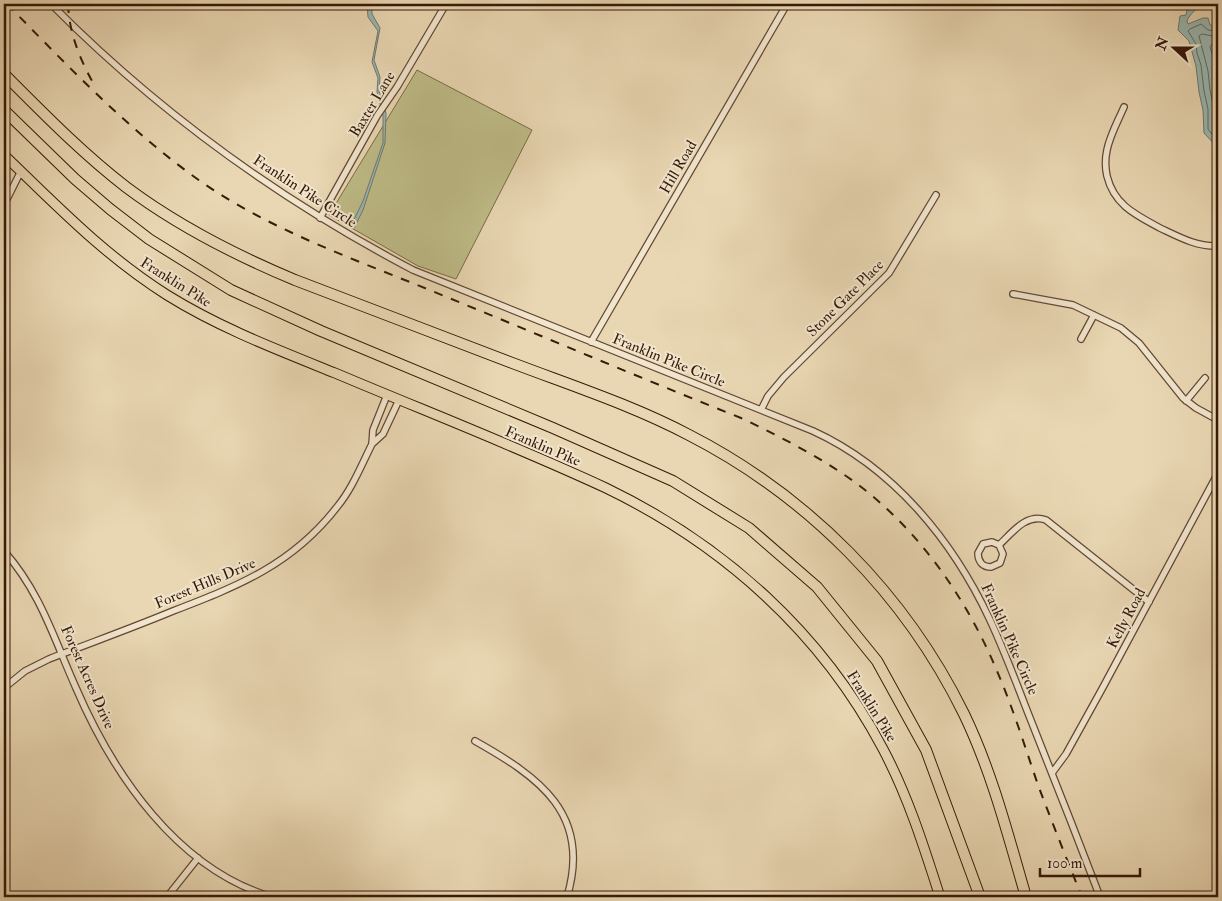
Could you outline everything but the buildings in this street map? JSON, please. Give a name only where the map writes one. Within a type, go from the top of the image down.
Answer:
[{"type":"highway","points":[[4,74],[71,140],[107,172],[151,205],[208,240],[296,280],[656,419],[721,452],[796,504],[841,544],[886,593],[916,632],[942,672],[965,716],[984,760],[1000,806],[1026,897]]},
{"type":"highway","points":[[4,110],[75,180],[110,209],[149,239],[231,290],[330,335],[553,428],[673,481],[749,528],[817,587],[877,661],[926,750],[980,897]]},
{"type":"main road","name":"Franklin Pike","points":[[4,155],[88,236],[132,271],[168,295],[232,330],[589,480],[657,514],[711,549],[767,596],[798,627],[830,665],[849,692],[883,748],[907,802],[940,897]]},
{"type":"street","name":"Franklin Pike Circle","points":[[51,4],[140,86],[188,125],[245,168],[320,218],[413,270],[821,435],[850,450],[867,463],[913,504],[962,567],[990,620],[1100,897]]},
{"type":"street","name":"Baxter Lane","points":[[320,218],[380,111],[398,87],[446,4]]},
{"type":"street","name":"Hill Road","points":[[591,342],[787,4]]},
{"type":"street","points":[[1124,107],[1105,156],[1108,180],[1116,198],[1132,213],[1170,232],[1196,244],[1218,246]]},
{"type":"street","points":[[4,204],[21,171]]},
{"type":"street","name":"Stone Gate Place","points":[[761,410],[768,396],[784,377],[889,273],[936,195]]},
{"type":"street","points":[[1013,294],[1064,303],[1094,314],[1121,328],[1135,338],[1186,401],[1218,420]]},
{"type":"street","points":[[1081,339],[1094,314]]},
{"type":"street","points":[[1186,401],[1205,378]]},
{"type":"street","name":"Forest Hills Drive","points":[[372,444],[373,430],[387,395]]},
{"type":"street","name":"Forest Hills Drive","points":[[4,688],[25,671],[62,654],[213,596],[254,578],[272,567],[306,539],[336,508],[354,480],[372,444],[383,434],[399,400]]},
{"type":"street","name":"Kelly Road","points":[[1052,773],[1066,754],[1150,602],[1218,473]]},
{"type":"street","points":[[999,545],[1028,520],[1038,518],[1046,520],[1150,602]]},
{"type":"street","points":[[989,542],[999,545],[1003,553],[1000,563],[992,567],[982,564],[978,556],[981,546],[989,542]]},
{"type":"street","name":"Forest Acres Drive","points":[[4,552],[35,594],[83,704],[121,771],[154,815],[176,839],[198,858],[234,881],[272,897]]},
{"type":"street","points":[[475,741],[531,776],[544,788],[561,811],[569,830],[573,849],[573,869],[567,897]]},
{"type":"street","points":[[167,897],[198,858]]},
{"type":"shaded area","points":[[417,70],[532,130],[456,279],[418,266],[329,215]]},
{"type":"water","points":[[367,4],[372,4],[372,14],[380,28],[374,60],[380,77],[379,91],[386,113],[385,143],[363,210],[354,228],[351,226],[363,201],[383,143],[383,115],[377,92],[378,78],[372,62],[378,31],[368,17]]},
{"type":"water","points":[[1199,4],[1206,4],[1200,6],[1192,13],[1187,21],[1188,24],[1208,18],[1210,25],[1218,26],[1218,148],[1204,133],[1203,110],[1196,66],[1189,41],[1178,30],[1180,16],[1186,15],[1187,10],[1196,8]]},
{"type":"railway","points":[[7,4],[125,121],[203,183],[257,216],[314,243],[741,418],[814,456],[856,483],[879,502],[900,522],[939,568],[956,592],[985,644],[1008,699],[1038,785],[1082,897]]},
{"type":"railway","points":[[68,4],[73,37],[85,68],[96,88]]}]
